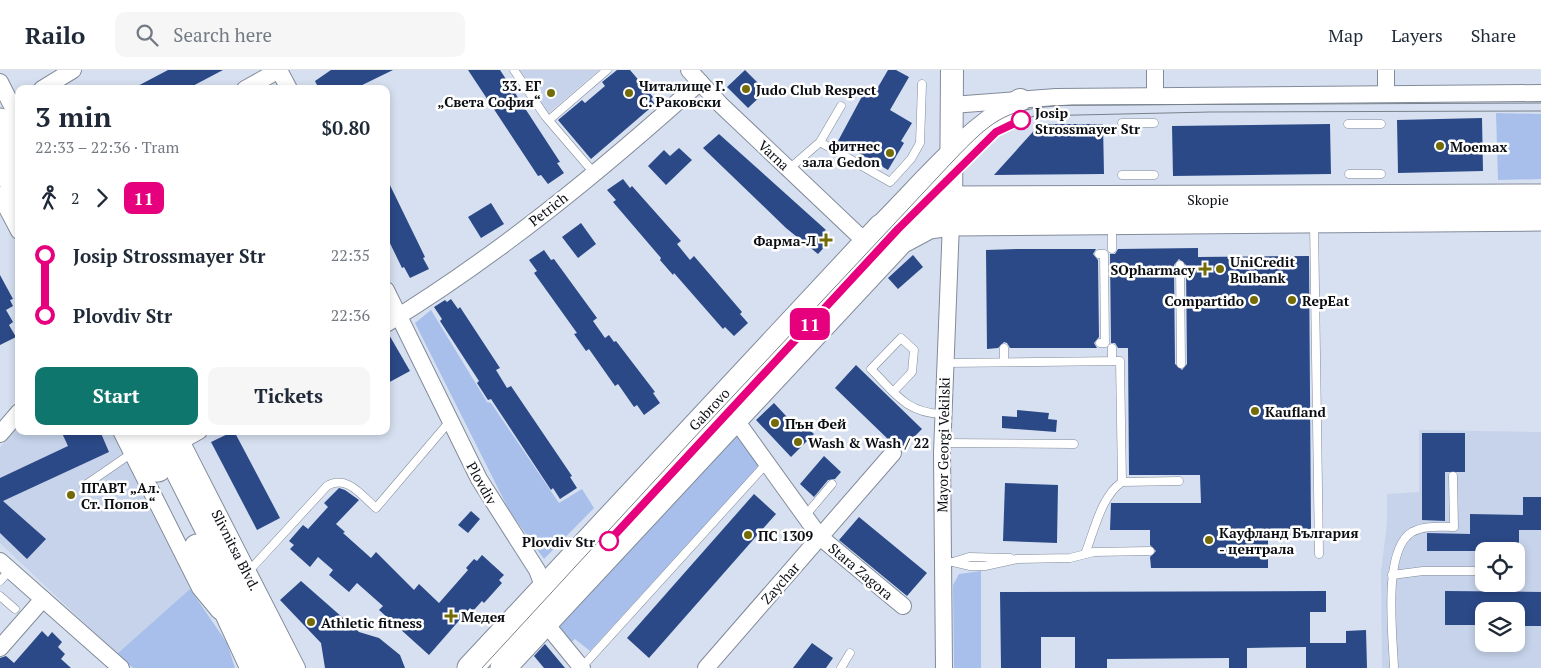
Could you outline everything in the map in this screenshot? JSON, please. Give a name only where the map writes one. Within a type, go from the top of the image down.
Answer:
[{"type":"main road","points":[[12,113],[15,132]]},
{"type":"main road","points":[[0,159],[12,211]]},
{"type":"main road","name":"Skopie","points":[[877,243],[911,210],[948,203],[1137,188],[1362,187],[1541,197]]},
{"type":"main road","name":"Skopie","points":[[948,203],[1112,223],[1541,218]]},
{"type":"main road","name":"Gabrovo","points":[[470,668],[720,398],[877,243],[901,241],[929,226],[948,203]]},
{"type":"main road","name":"Gabrovo","points":[[503,668],[734,418],[877,243]]},
{"type":"main road","name":"Slivnitsa Blvd.","points":[[160,435],[278,668]]},
{"type":"main road","points":[[135,442],[203,559],[253,668]]},
{"type":"street","points":[[49,85],[74,70]]},
{"type":"street","points":[[252,85],[279,70],[286,85]]},
{"type":"street","points":[[948,203],[952,153],[952,70]]},
{"type":"street","points":[[1155,70],[1155,96]]},
{"type":"street","points":[[1386,70],[1386,94]]},
{"type":"street","name":"Varna","points":[[694,76],[789,170],[877,243]]},
{"type":"street","name":"Petrich","points":[[393,320],[463,274],[622,152],[694,76]]},
{"type":"street","points":[[0,82],[12,113]]},
{"type":"street","points":[[952,105],[1056,97],[1541,93]]},
{"type":"street","name":"Gabrovo","points":[[877,243],[952,153],[987,121],[1020,100]]},
{"type":"street","points":[[0,195],[12,211]]},
{"type":"street","name":"Mayor Georgi Vekilski","points":[[944,668],[948,562],[942,414],[945,363],[948,203]]},
{"type":"street","name":"Plovdiv","points":[[390,307],[393,320],[450,421],[479,480],[537,570],[544,588],[547,620],[554,636],[582,668]]},
{"type":"street","name":"Stara Zagora","points":[[720,398],[820,537],[903,606]]},
{"type":"street","points":[[0,434],[15,417]]},
{"type":"street","name":"Slivnitsa Blvd.","points":[[178,436],[297,668]]},
{"type":"street","name":"Zaychar","points":[[706,668],[893,453]]},
{"type":"street","points":[[3,570],[43,599],[121,668]]},
{"type":"street","points":[[0,648],[43,599]]},
{"type":"lane","points":[[514,70],[549,120],[594,173]]},
{"type":"lane","points":[[549,120],[607,70]]},
{"type":"lane","points":[[820,142],[890,182],[911,159],[920,143],[922,84]]},
{"type":"lane","points":[[789,170],[820,142],[841,106]]},
{"type":"lane","points":[[1122,123],[1154,123]]},
{"type":"lane","points":[[1348,124],[1381,124]]},
{"type":"lane","points":[[1349,174],[1362,187],[1381,174]]},
{"type":"lane","points":[[1122,175],[1137,188],[1154,175]]},
{"type":"lane","points":[[1314,220],[1318,554]]},
{"type":"lane","points":[[1112,223],[1112,249]]},
{"type":"lane","points":[[1099,254],[1104,254],[1104,343],[1100,343]]},
{"type":"lane","points":[[1180,265],[1181,364]]},
{"type":"lane","points":[[894,391],[912,372],[914,350],[900,338],[871,370],[910,408],[925,414],[942,414]]},
{"type":"lane","points":[[1004,348],[1004,362]]},
{"type":"lane","points":[[1112,348],[1112,361]]},
{"type":"lane","points":[[945,363],[1120,361],[1122,482],[1108,498],[1085,554]]},
{"type":"lane","points":[[248,573],[327,486],[334,482],[348,484],[376,508],[450,421]]},
{"type":"lane","points":[[84,486],[135,442]]},
{"type":"lane","points":[[942,443],[1074,444]]},
{"type":"lane","points":[[582,668],[767,463]]},
{"type":"lane","points":[[1394,668],[1392,575],[1399,547],[1405,537],[1422,527],[1454,527],[1453,476]]},
{"type":"lane","points":[[1122,482],[1179,481]]},
{"type":"lane","points":[[805,516],[832,484]]},
{"type":"lane","points":[[948,562],[970,566],[985,566],[1017,559],[1070,558],[1085,554],[1150,550]]},
{"type":"lane","points":[[1392,575],[1423,571],[1475,571]]},
{"type":"lane","points":[[0,596],[15,609]]},
{"type":"lane","points":[[841,668],[850,653]]},
{"type":"shaded area","name":"33. ЕГ „Света София“","points":[[514,70],[599,70],[545,116]]},
{"type":"shaded area","points":[[1496,113],[1541,114],[1541,179],[1498,180]]},
{"type":"shaded area","points":[[431,310],[487,402],[491,403],[559,503],[582,489],[594,508],[544,559],[510,512],[415,323]]},
{"type":"shaded area","name":"ПГАВТ „Ал. Ст. Попов“","points":[[15,430],[15,435],[113,435],[190,589],[117,654],[0,543],[0,447]]},
{"type":"shaded area","points":[[1419,430],[1541,432],[1541,668],[1382,668],[1381,572],[1387,523],[1387,494],[1419,492]]},
{"type":"shaded area","points":[[737,436],[760,465],[590,651],[575,639],[568,645],[557,625]]},
{"type":"shaded area","points":[[981,571],[981,668],[954,668],[953,585],[959,574]]},
{"type":"shaded area","points":[[190,589],[227,643],[235,668],[133,668],[117,654]]},
{"type":"building","points":[[168,70],[223,70],[195,85],[140,85]]},
{"type":"building","points":[[331,70],[393,70],[362,85],[317,85],[315,81]]},
{"type":"building","points":[[468,70],[500,70],[560,162],[557,163],[564,173],[548,184],[541,175],[538,176]]},
{"type":"building","points":[[617,70],[630,70],[653,97],[651,99],[655,104],[591,159],[558,120],[582,100],[585,103],[605,86],[602,82]]},
{"type":"building","name":"Judo Club Respect","points":[[745,70],[766,91],[748,108],[727,87]]},
{"type":"building","points":[[888,70],[896,70],[909,77],[890,110],[912,123],[901,141],[904,143],[888,170],[838,141],[866,89],[874,94]]},
{"type":"building","name":"Moemax","points":[[1482,118],[1483,171],[1398,173],[1397,120]]},
{"type":"building","points":[[1040,124],[1103,124],[1104,174],[994,175]]},
{"type":"building","points":[[1330,124],[1331,174],[1173,176],[1172,126]]},
{"type":"building","points":[[719,134],[826,230],[824,231],[832,239],[818,254],[786,228],[703,148]]},
{"type":"building","points":[[679,148],[692,160],[666,185],[648,166],[664,150],[670,156]]},
{"type":"building","points":[[623,179],[630,188],[632,186],[681,241],[677,244],[690,260],[694,256],[742,312],[740,314],[748,323],[734,336],[725,327],[723,329],[674,273],[673,275],[660,260],[661,258],[613,202],[616,200],[607,190]]},
{"type":"building","points":[[390,185],[429,269],[410,278],[404,267],[402,268],[390,243]]},
{"type":"building","points":[[491,203],[504,224],[481,238],[468,217]]},
{"type":"building","points":[[581,223],[596,244],[578,258],[562,237]]},
{"type":"building","points":[[1198,248],[1198,257],[1309,256],[1311,529],[1268,529],[1268,568],[1151,568],[1150,557],[1156,551],[1150,545],[1150,530],[1110,530],[1111,503],[1201,503],[1200,475],[1129,475],[1128,348],[1118,348],[1115,343],[1111,343],[1110,254],[1115,254],[1118,249]],"holes":[[[1179,259],[1186,265],[1187,364],[1182,370],[1175,364],[1174,265]]]},
{"type":"building","points":[[1096,249],[1093,254],[1098,260],[1099,337],[1094,343],[1097,348],[1010,348],[1004,342],[998,348],[987,349],[986,250]]},
{"type":"building","points":[[544,250],[551,260],[554,259],[597,318],[593,321],[605,338],[609,335],[614,342],[616,341],[655,392],[653,393],[660,403],[644,415],[637,405],[634,407],[618,384],[615,386],[589,349],[586,351],[574,334],[577,333],[534,273],[537,271],[529,260]]},
{"type":"building","points":[[913,255],[923,267],[898,289],[888,278]]},
{"type":"building","points":[[0,275],[13,299],[10,300],[13,306],[6,310],[13,322],[9,325],[15,338],[0,345]]},
{"type":"building","points":[[451,299],[458,309],[460,307],[500,368],[496,370],[507,388],[511,386],[572,476],[570,477],[577,488],[560,499],[553,488],[551,490],[491,399],[488,400],[477,383],[479,381],[440,321],[442,319],[434,307],[445,300],[447,302]]},
{"type":"building","points":[[390,336],[410,371],[390,382]]},
{"type":"building","points":[[856,365],[922,429],[902,449],[899,445],[892,443],[835,388]]},
{"type":"building","points":[[774,403],[801,432],[806,427],[814,434],[791,457],[756,420]]},
{"type":"building","points":[[1017,410],[1049,413],[1048,419],[1057,420],[1056,432],[1002,428],[1002,416],[1017,417]]},
{"type":"building","points":[[1422,433],[1465,433],[1465,472],[1445,472],[1445,521],[1422,520]]},
{"type":"building","points":[[63,435],[102,435],[109,452],[3,501],[46,539],[27,559],[0,533],[0,478],[68,446]]},
{"type":"building","points":[[226,435],[236,435],[280,518],[257,530],[211,442]]},
{"type":"building","points":[[824,456],[841,472],[835,479],[828,480],[814,497],[800,484]]},
{"type":"building","points":[[1005,483],[1058,485],[1057,543],[1003,541]]},
{"type":"building","points":[[339,488],[359,500],[336,524],[345,532],[343,533],[371,558],[376,552],[414,590],[419,584],[439,603],[468,570],[466,568],[474,559],[477,561],[482,555],[504,575],[499,580],[502,583],[484,603],[482,601],[473,611],[470,608],[429,655],[379,610],[383,606],[357,583],[349,592],[329,575],[333,570],[318,557],[310,567],[290,549],[294,545],[289,541],[303,525],[308,529],[328,507],[324,503]]},
{"type":"building","points":[[754,494],[776,514],[649,658],[627,638]]},
{"type":"building","points":[[1523,497],[1541,497],[1541,530],[1519,530],[1519,542],[1475,542],[1475,551],[1427,551],[1427,533],[1470,534],[1470,514],[1523,515]]},
{"type":"building","points":[[471,511],[480,519],[468,533],[458,525]]},
{"type":"building","points":[[859,517],[927,573],[907,596],[839,540]]},
{"type":"building","points":[[301,581],[359,632],[379,638],[400,655],[405,668],[325,668],[321,643],[280,600]]},
{"type":"building","points":[[1326,591],[1326,612],[1310,612],[1310,643],[1346,643],[1346,631],[1366,630],[1367,668],[1306,668],[1306,647],[1247,648],[1247,668],[1229,668],[1229,658],[1107,659],[1107,668],[1075,668],[1075,637],[1041,637],[1041,668],[1001,668],[1000,592]]},
{"type":"building","points":[[1445,591],[1541,592],[1541,626],[1525,626],[1525,602],[1475,602],[1475,625],[1445,625]]},
{"type":"building","points":[[42,631],[48,637],[52,632],[62,642],[58,647],[65,654],[61,659],[71,668],[0,668],[0,658],[6,656],[14,663]]},
{"type":"building","points":[[812,643],[833,658],[826,668],[793,668]]},
{"type":"building","points":[[545,644],[565,668],[544,668],[534,656]]},
{"type":"tram line","points":[[482,668],[967,146],[1004,117],[1032,109],[1072,105],[1541,103]]},
{"type":"tram line","points":[[925,202],[996,132],[1034,116],[1210,112],[1541,111]]},
{"type":"tram line","name":"11","points":[[609,541],[898,229],[967,158],[996,132],[1009,124],[1021,120]]},
{"type":"place","name":"Judo Club Respect","points":[[746,89]]},
{"type":"place","name":"33. ЕГ „Света София“","points":[[551,93]]},
{"type":"place","name":"Читалище Г. С. Раковски","points":[[629,93]]},
{"type":"place","name":"Josip Strossmayer Str","points":[[1021,120]]},
{"type":"place","name":"Moemax","points":[[1440,146]]},
{"type":"place","name":"фитнес зала Gedon","points":[[890,153]]},
{"type":"place","name":"Фарма-Л","points":[[826,240]]},
{"type":"place","name":"SOpharmacy","points":[[1205,269]]},
{"type":"place","name":"UniCredit Bulbank","points":[[1220,269]]},
{"type":"place","name":"Compartido","points":[[1254,300]]},
{"type":"place","name":"RepEat","points":[[1292,300]]},
{"type":"place","name":"Kaufland","points":[[1255,411]]},
{"type":"place","name":"Пън Фей","points":[[775,423]]},
{"type":"place","name":"Wash & Wash / 22","points":[[798,442]]},
{"type":"place","name":"ПГАВТ „Ал. Ст. Попов“","points":[[71,495]]},
{"type":"place","name":"ПС 1309","points":[[748,535]]},
{"type":"place","name":"Кауфланд България - централа","points":[[1209,540]]},
{"type":"place","name":"Plovdiv Str","points":[[609,541]]},
{"type":"place","name":"Медея","points":[[451,616]]},
{"type":"place","name":"Athletic fitness","points":[[311,622]]}]
